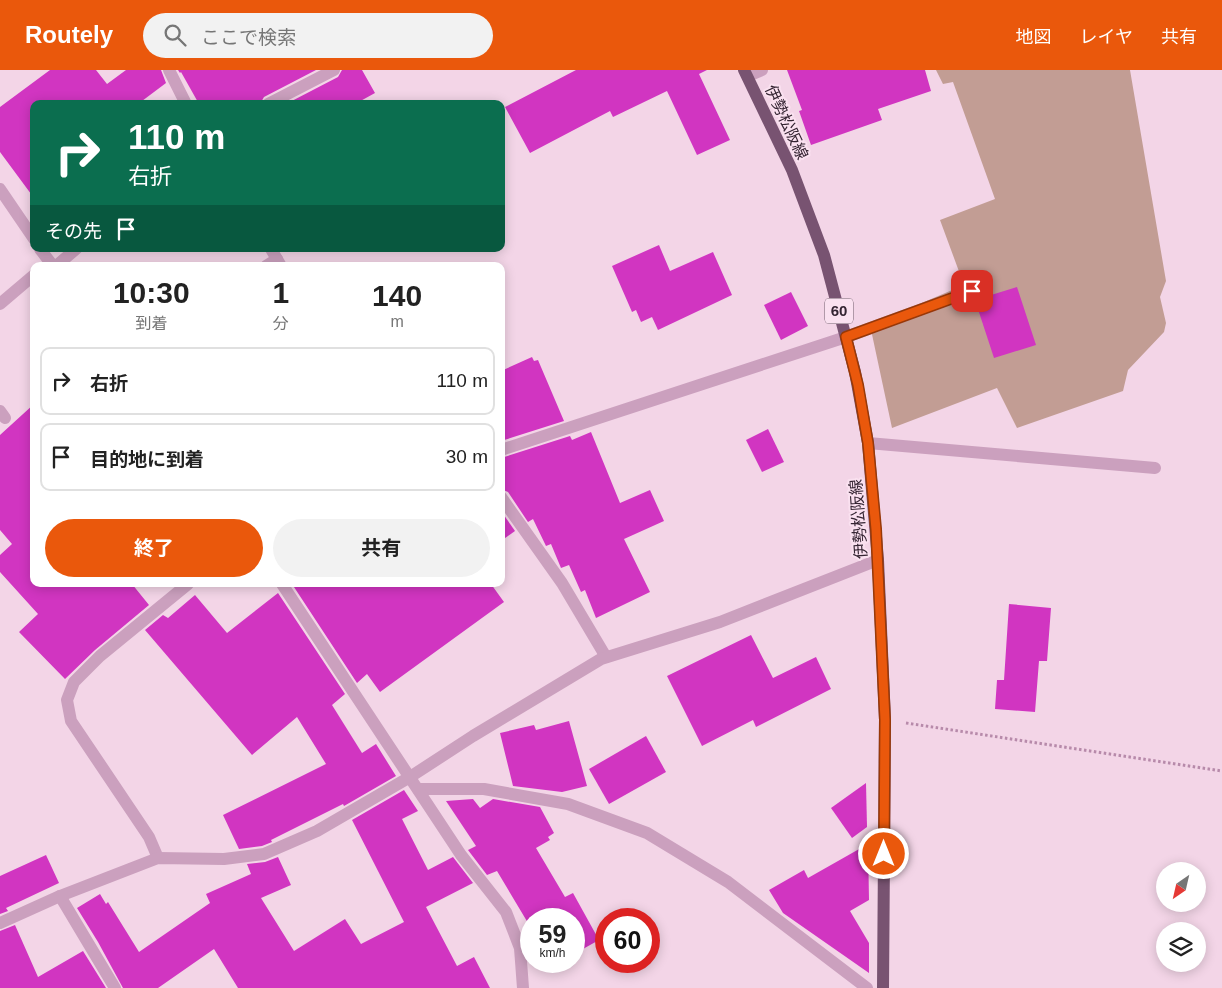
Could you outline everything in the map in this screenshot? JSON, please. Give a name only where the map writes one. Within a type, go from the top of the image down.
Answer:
[{"type":"main road","name":"伊勢松阪線","points":[[746,73],[795,178],[824,255],[857,380],[868,443],[878,560],[885,720],[883,988]]},
{"type":"street","points":[[169,70],[184,100]]},
{"type":"street","points":[[276,100],[334,70]]},
{"type":"street","points":[[746,73],[762,70]]},
{"type":"street","points":[[0,189],[30,233]]},
{"type":"street","points":[[55,262],[71,252]]},
{"type":"street","points":[[0,304],[30,278]]},
{"type":"street","points":[[505,449],[846,337],[972,291]]},
{"type":"street","points":[[868,443],[1155,468]]},
{"type":"street","points":[[505,503],[562,583],[606,657]]},
{"type":"street","points":[[0,923],[60,896],[158,858],[224,859],[264,854],[317,831],[410,777],[473,736],[606,657],[720,622],[878,560]]},
{"type":"street","points":[[158,858],[149,837],[71,722],[66,700],[74,682],[100,656],[184,587]]},
{"type":"street","points":[[284,587],[461,854],[506,912],[520,948],[523,988]]},
{"type":"street","points":[[418,789],[484,788],[568,804],[647,833],[728,882],[868,988]]},
{"type":"street","points":[[60,896],[115,988]]},
{"type":"path","points":[[885,720],[1222,771]]},
{"type":"shaded area","points":[[936,70],[1130,70],[1166,281],[1160,297],[1166,323],[1164,332],[1128,370],[1123,391],[1017,428],[997,388],[892,428],[870,325],[964,285],[940,220],[995,199],[953,82],[943,84]]},
{"type":"building","points":[[50,70],[96,70],[107,84],[126,70],[161,70],[166,83],[143,100],[30,100],[30,193],[0,152],[0,107]]},
{"type":"building","points":[[178,70],[316,70],[264,97],[262,100],[197,100]]},
{"type":"building","points":[[342,70],[362,70],[375,93],[362,100],[294,100],[338,77]]},
{"type":"building","points":[[576,70],[707,70],[699,74],[730,140],[697,155],[667,91],[613,117],[610,111],[530,153],[505,107]]},
{"type":"building","points":[[787,70],[925,70],[931,91],[878,109],[882,120],[811,145],[799,111],[802,110]]},
{"type":"building","points":[[659,245],[670,271],[713,252],[732,295],[658,330],[652,317],[641,322],[636,310],[632,312],[612,266]]},
{"type":"building","points":[[1017,287],[1036,345],[994,358],[975,300]]},
{"type":"building","points":[[791,292],[808,326],[781,340],[764,305]]},
{"type":"building","points":[[532,357],[534,361],[538,360],[564,421],[505,440],[505,369]]},
{"type":"building","points":[[30,408],[30,587],[134,587],[149,605],[95,650],[65,679],[19,632],[38,614],[0,572],[0,555],[12,544],[0,530],[0,435]]},
{"type":"building","points":[[768,429],[784,462],[762,472],[746,440]]},
{"type":"building","points":[[591,432],[620,503],[650,490],[664,521],[624,539],[650,592],[596,618],[585,590],[581,592],[569,565],[561,568],[551,544],[546,546],[533,519],[528,522],[508,492],[505,491],[505,457],[570,436],[572,440]]},
{"type":"building","points":[[505,517],[515,531],[505,538]]},
{"type":"building","points":[[294,587],[493,587],[504,602],[380,692],[367,674],[357,683]]},
{"type":"building","points":[[278,593],[345,694],[332,705],[362,753],[376,744],[396,776],[344,806],[343,804],[271,840],[272,842],[262,846],[239,849],[223,815],[326,764],[297,717],[252,755],[145,630],[163,615],[168,618],[195,595],[227,633]]},
{"type":"building","points":[[1009,604],[1051,608],[1047,661],[1039,661],[1035,712],[995,709],[997,680],[1004,680]]},
{"type":"building","points":[[751,635],[773,678],[816,657],[831,689],[756,727],[753,720],[702,746],[667,676]]},
{"type":"building","points":[[569,721],[587,786],[562,792],[513,786],[500,733],[534,725],[536,730]]},
{"type":"building","points":[[646,736],[666,772],[609,804],[589,769]]},
{"type":"building","points":[[866,783],[867,827],[852,838],[831,808]]},
{"type":"building","points":[[404,790],[418,811],[402,819],[428,870],[453,857],[473,883],[426,907],[457,966],[474,957],[490,988],[238,988],[214,949],[158,988],[123,988],[77,908],[100,894],[106,904],[108,902],[139,952],[210,903],[206,894],[251,874],[247,864],[265,862],[278,857],[291,885],[261,898],[294,951],[345,919],[361,944],[404,922],[352,820]]},
{"type":"building","points":[[473,799],[480,808],[493,799],[540,807],[554,833],[548,837],[550,840],[536,848],[565,897],[573,893],[581,908],[520,908],[520,910],[497,871],[487,875],[468,850],[476,846],[446,801]]},
{"type":"building","points":[[868,844],[869,900],[850,911],[869,943],[869,973],[783,913],[769,890],[804,870],[808,878]]},
{"type":"building","points":[[46,855],[59,883],[6,908],[8,911],[0,914],[0,876]]},
{"type":"building","points":[[585,915],[595,933],[595,942],[585,948]]},
{"type":"building","points":[[15,925],[38,977],[83,951],[106,988],[0,988],[0,931]]},
{"type":"route","points":[[884,854],[885,720],[876,529],[868,443],[858,385],[846,337],[972,291]]}]
